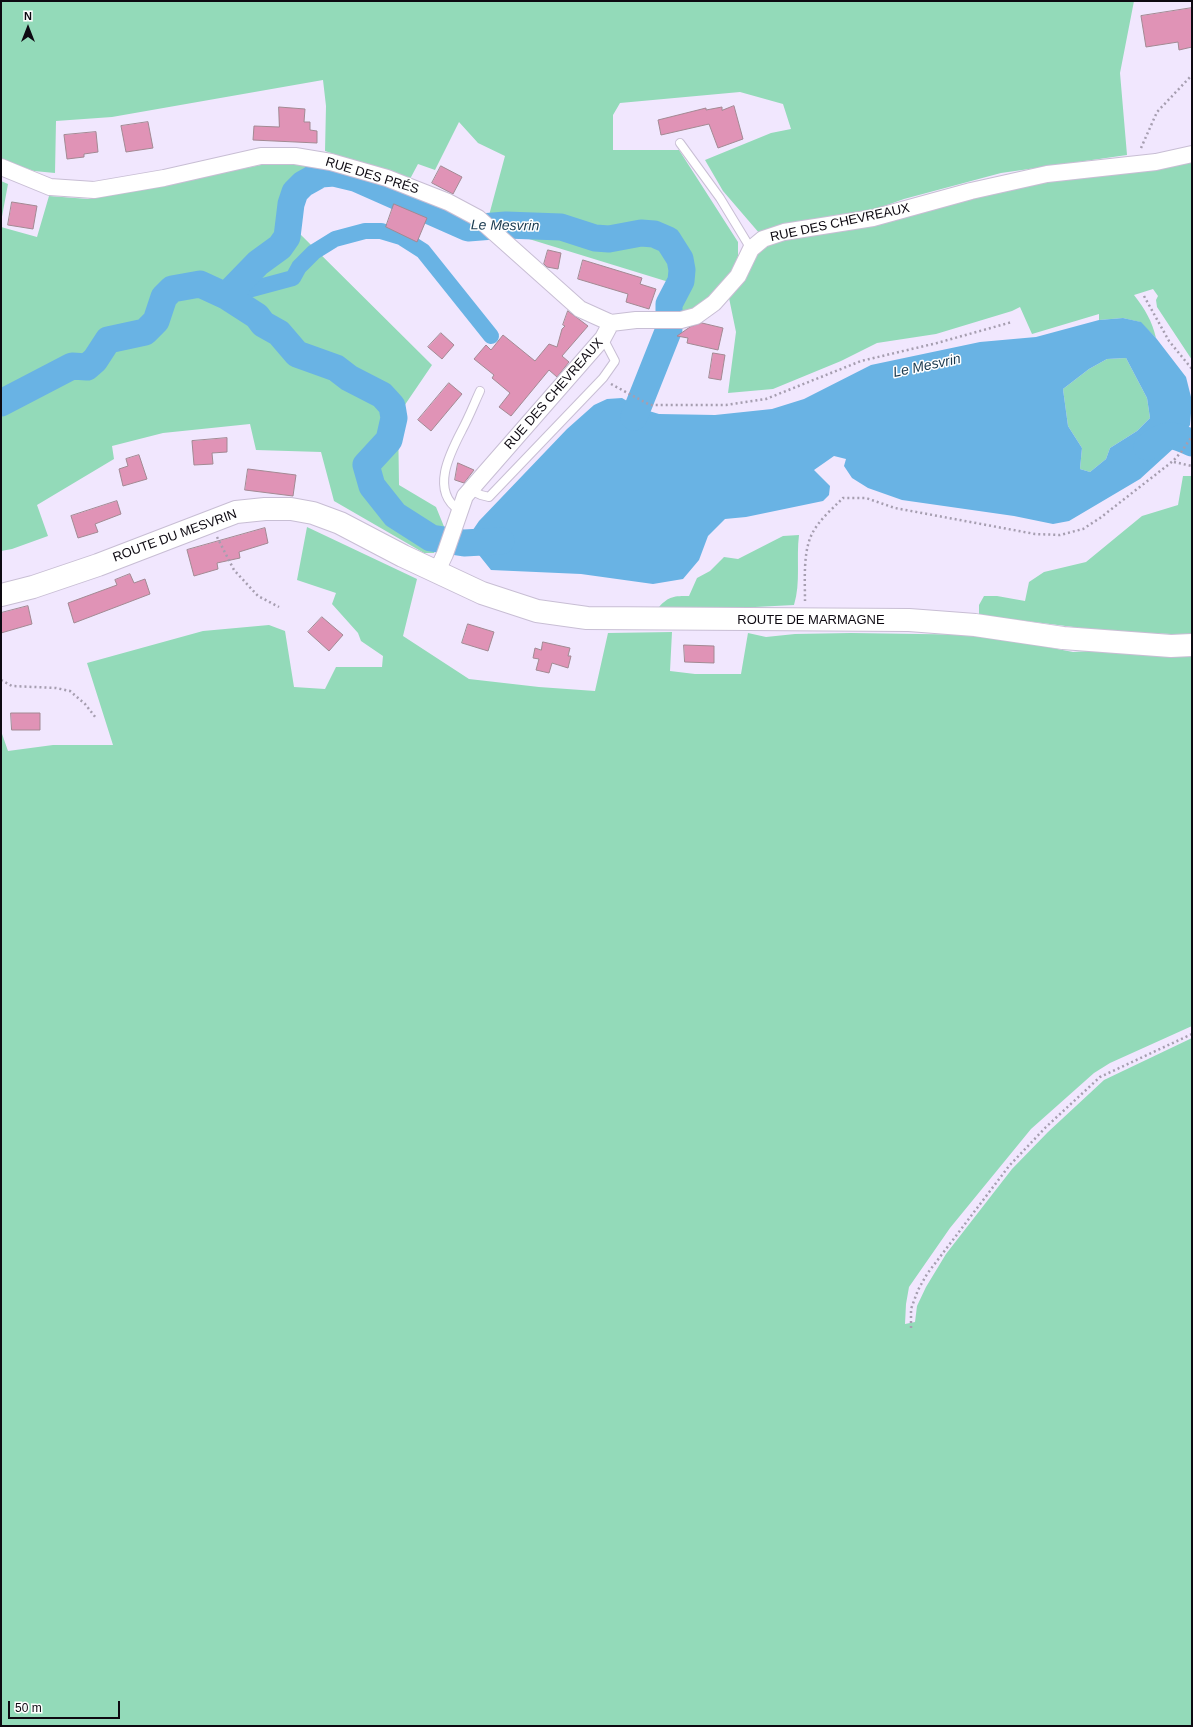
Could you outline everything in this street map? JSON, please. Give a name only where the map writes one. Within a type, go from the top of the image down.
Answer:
[{"type":"main road","name":"ROUTE DU MESVRIN","points":[[1,595],[33,587],[98,565],[236,512],[266,509],[290,509],[313,513],[441,563]]},
{"type":"main road","name":"ROUTE DE MARMAGNE","points":[[441,563],[482,593],[537,611],[587,618],[908,620],[975,625],[1064,638],[1171,646],[1192,645]]},
{"type":"street","name":"RUE DES CHEVREAUX","points":[[441,563],[465,496],[603,338],[611,323],[658,319],[681,320],[696,316],[714,303],[738,276],[751,249],[763,239],[784,232],[873,218],[971,191],[1047,174],[1134,165],[1192,154]]},
{"type":"street","name":"RUE DES PRÉS","points":[[1,167],[50,187],[94,190],[164,178],[261,156],[295,156],[331,162],[387,178],[448,202],[478,218],[497,237],[580,309],[611,323]]},
{"type":"lane","points":[[680,143],[720,198],[751,249]]},
{"type":"lane","points":[[470,490],[489,497],[602,378],[614,361],[603,338]]},
{"type":"lane","points":[[459,510],[450,504],[445,491],[444,474],[452,447],[480,391]]},
{"type":"path","points":[[1134,165],[1157,112],[1192,75]]},
{"type":"path","points":[[1144,296],[1169,341],[1192,369]]},
{"type":"path","points":[[602,378],[650,405],[726,405],[766,399],[861,361],[937,343],[1012,322]]},
{"type":"path","points":[[805,620],[804,565],[810,536],[825,515],[843,498],[866,498],[895,508],[1035,534],[1060,535],[1083,529],[1100,518],[1173,461],[1192,436]]},
{"type":"path","points":[[1173,461],[1192,466]]},
{"type":"path","points":[[210,522],[234,570],[258,596],[279,607]]},
{"type":"path","points":[[1,680],[12,686],[56,688],[70,691],[86,704],[96,718]]},
{"type":"path","points":[[911,1328],[911,1309],[926,1274],[1009,1166],[1046,1128],[1100,1077],[1192,1034]]},
{"type":"green space","points":[[1,1],[1134,1],[1120,73],[1127,155],[1001,173],[904,199],[865,213],[760,234],[723,191],[705,160],[771,133],[791,129],[783,104],[740,92],[620,103],[613,115],[613,150],[679,150],[738,242],[736,267],[716,295],[682,314],[672,316],[672,283],[503,231],[488,219],[505,156],[478,143],[459,122],[435,170],[418,164],[410,179],[325,151],[326,106],[323,80],[112,117],[56,121],[55,173],[34,171],[1,159]]},
{"type":"green space","points":[[1192,160],[1192,360],[1157,307],[1156,300],[1158,296],[1153,289],[1134,295],[1148,315],[1156,338],[1140,322],[1123,318],[1099,320],[1099,314],[1032,334],[1020,307],[1012,311],[936,334],[877,343],[841,361],[773,389],[728,393],[736,332],[729,298],[757,250],[786,237],[1044,180]]},
{"type":"green space","points":[[295,163],[331,171],[297,191],[298,232],[432,365],[398,415],[399,485],[436,507],[445,529],[434,553],[424,553],[334,501],[321,452],[256,450],[250,424],[163,433],[112,446],[114,459],[37,505],[48,536],[12,549],[1,551],[1,227],[37,237],[49,196],[88,199],[152,188],[265,164]]},
{"type":"green space","points":[[1,181],[8,184],[1,222]]},
{"type":"green space","points":[[1126,358],[1147,398],[1150,418],[1137,431],[1110,448],[1106,459],[1090,472],[1080,469],[1082,448],[1068,426],[1063,389],[1089,369],[1107,359]]},
{"type":"green space","points":[[1183,476],[1192,476],[1192,635],[1105,631],[979,615],[979,605],[984,596],[997,596],[1025,601],[1029,582],[1044,572],[1086,562],[1142,516],[1178,505]]},
{"type":"green space","points":[[307,527],[417,579],[403,636],[469,679],[539,687],[595,691],[608,633],[672,632],[670,671],[695,674],[741,674],[748,633],[766,637],[795,634],[851,633],[985,635],[1073,652],[1106,650],[1170,657],[1192,657],[1192,1026],[1110,1063],[1094,1073],[1031,1129],[950,1228],[909,1287],[905,1324],[915,1322],[917,1306],[926,1287],[946,1254],[1012,1169],[1048,1132],[1104,1080],[1192,1038],[1192,1726],[1,1726],[1,731],[8,751],[53,745],[113,745],[87,663],[203,631],[269,625],[285,631],[294,687],[325,689],[336,667],[382,667],[383,656],[361,641],[358,633],[332,604],[336,593],[297,580]]},
{"type":"green space","points":[[799,535],[798,579],[794,605],[736,608],[659,607],[672,597],[689,596],[697,578],[710,571],[724,557],[738,559],[783,536]]},
{"type":"water","points":[[1123,318],[1141,322],[1156,338],[1186,377],[1192,401],[1190,425],[1174,448],[1140,479],[1069,521],[1053,524],[1014,516],[902,500],[868,488],[852,478],[844,466],[846,459],[834,456],[814,470],[830,486],[829,495],[823,501],[746,517],[725,519],[708,536],[699,560],[683,579],[653,584],[581,574],[491,570],[479,555],[464,543],[479,521],[567,429],[594,405],[607,399],[622,398],[639,408],[659,414],[715,415],[772,409],[804,399],[871,365],[980,342],[1036,337],[1099,320]],"holes":[[[1126,358],[1147,398],[1150,418],[1137,431],[1110,448],[1106,459],[1090,472],[1080,469],[1082,448],[1068,426],[1063,389],[1089,369],[1107,359]]]},
{"type":"building","points":[[1192,8],[1192,47],[1179,50],[1178,42],[1146,47],[1141,16]]},
{"type":"building","points":[[734,106],[743,139],[718,148],[709,124],[661,135],[658,120],[706,108],[706,110],[722,107],[722,110]]},
{"type":"building","points":[[279,107],[305,109],[304,122],[310,122],[310,130],[317,131],[317,143],[253,140],[254,126],[279,127]]},
{"type":"building","points":[[148,122],[153,148],[126,152],[121,126]]},
{"type":"building","points":[[96,132],[98,152],[84,154],[84,157],[67,159],[64,135]]},
{"type":"building","points":[[441,166],[462,177],[453,194],[432,183]]},
{"type":"building","points":[[12,202],[37,206],[33,229],[8,225]]},
{"type":"building","points":[[394,204],[427,218],[417,242],[386,227]]},
{"type":"building","points":[[548,250],[561,253],[558,269],[547,267],[544,264]]},
{"type":"building","points":[[583,260],[642,278],[640,284],[656,289],[649,309],[626,302],[628,294],[578,279]]},
{"type":"building","points":[[568,311],[588,326],[562,356],[569,362],[557,377],[549,370],[511,416],[499,407],[510,393],[492,378],[494,375],[474,359],[486,345],[491,350],[503,335],[535,361],[549,344],[557,347],[562,329],[565,326],[563,325]]},
{"type":"building","points":[[702,323],[723,328],[718,350],[687,343],[688,338],[677,336],[690,327]]},
{"type":"building","points":[[441,333],[454,345],[442,359],[428,347]]},
{"type":"building","points":[[713,353],[725,355],[721,380],[709,378]]},
{"type":"building","points":[[449,383],[462,394],[431,431],[418,420]]},
{"type":"building","points":[[227,438],[227,452],[212,453],[213,464],[194,465],[192,441]]},
{"type":"building","points":[[139,455],[147,479],[123,486],[119,469],[128,466],[126,459]]},
{"type":"building","points":[[458,463],[474,470],[464,483],[455,480]]},
{"type":"building","points":[[248,469],[296,475],[293,496],[245,490]]},
{"type":"building","points":[[117,501],[121,514],[95,524],[98,532],[78,538],[71,516]]},
{"type":"building","points":[[265,528],[268,543],[239,552],[240,558],[217,563],[218,569],[194,576],[187,550]]},
{"type":"building","points":[[130,574],[134,583],[145,579],[150,594],[74,623],[68,603],[117,585],[115,580]]},
{"type":"building","points":[[28,606],[32,624],[1,633],[1,613]]},
{"type":"building","points":[[322,617],[343,635],[329,651],[308,632]]},
{"type":"building","points":[[468,624],[494,632],[488,651],[462,643]]},
{"type":"building","points":[[543,642],[570,648],[568,656],[571,656],[568,668],[552,663],[549,673],[536,670],[539,659],[533,658],[535,648],[541,650]]},
{"type":"building","points":[[684,645],[714,646],[714,663],[685,662]]},
{"type":"building","points":[[11,713],[40,713],[40,730],[12,730]]},
{"type":"waterway","name":"Le Mesvrin","points":[[226,296],[258,263],[280,247],[287,237],[291,204],[295,192],[303,184],[321,174],[334,173],[355,178],[468,228],[506,225],[561,227],[595,238],[609,239],[641,233],[654,234],[668,240],[680,259],[682,270],[681,281],[669,304],[669,329],[634,417]]},
{"type":"waterway","points":[[226,296],[293,278],[299,267],[314,252],[335,239],[365,231],[381,231],[401,237],[423,251],[491,336]]},
{"type":"waterway","name":"Le Mesvrin","points":[[1,403],[72,366],[87,367],[95,360],[108,340],[145,332],[156,321],[164,297],[172,289],[200,284],[226,296],[257,316],[263,324],[279,333],[297,354],[336,368],[349,378],[382,395],[392,406],[394,418],[389,440],[366,465],[372,486],[395,515],[431,538],[464,543],[501,541]]},
{"type":"waterway","name":"Le Mesvrin","points":[[1147,447],[1159,439],[1169,436],[1179,437],[1192,443]]}]
